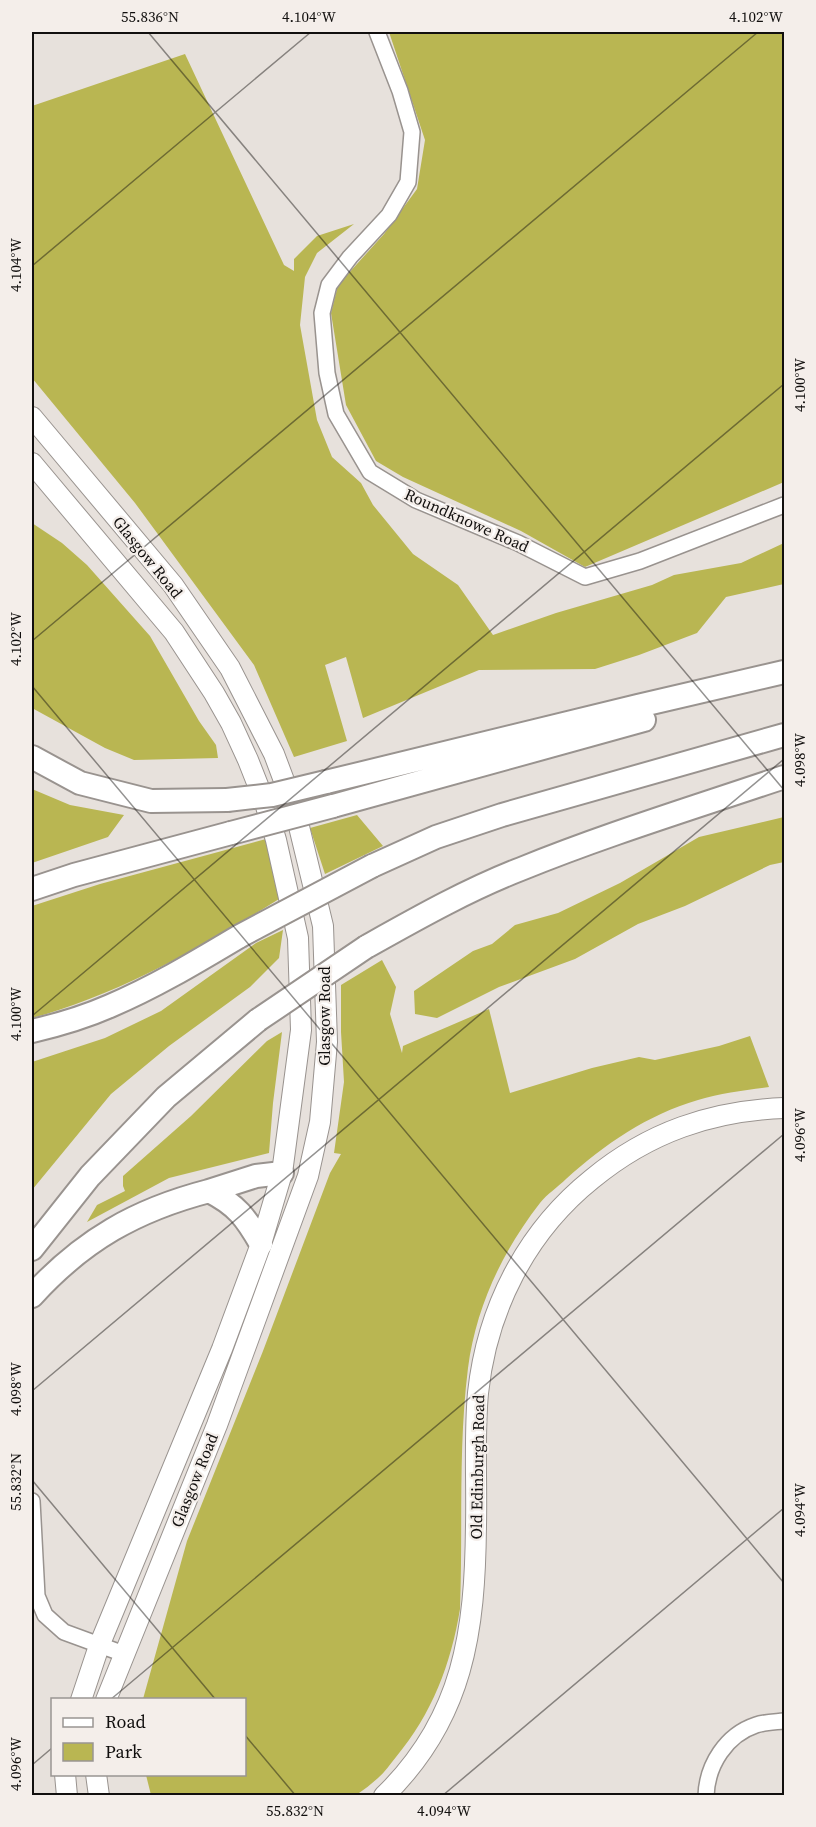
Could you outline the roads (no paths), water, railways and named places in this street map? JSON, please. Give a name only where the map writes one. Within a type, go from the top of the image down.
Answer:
[{"type":"highway","points":[[32,757],[80,783],[151,801],[226,800],[272,795],[784,672]]},
{"type":"highway","points":[[32,889],[74,875],[784,681]]},
{"type":"highway","points":[[32,1032],[111,1006],[372,866],[436,837],[502,815],[784,735]]},
{"type":"highway","points":[[32,1249],[90,1176],[166,1097],[258,1020],[366,947],[457,897],[520,869],[784,777]]},
{"type":"highway","points":[[32,1296],[66,1262],[105,1233],[152,1208],[256,1176],[282,1173]]},
{"type":"highway","points":[[209,1191],[239,1210],[261,1244]]},
{"type":"highway","points":[[32,1254],[50,1226]]},
{"type":"main road","name":"Glasgow Road","points":[[32,417],[173,585],[230,668],[274,754],[295,810],[323,926],[327,1041],[320,1122],[308,1176],[217,1425],[107,1698]]},
{"type":"main road","name":"Glasgow Road","points":[[32,463],[149,601],[194,661],[231,723],[265,803],[298,938],[301,1030],[282,1173],[261,1244],[222,1349],[99,1646],[82,1698]]},
{"type":"main road","points":[[282,1173],[297,1171],[302,1165],[327,1041]]},
{"type":"main road","name":"Old Edinburgh Road","points":[[384,1796],[415,1761],[433,1734],[461,1672],[475,1580],[476,1427],[479,1391],[492,1323],[521,1260],[552,1216],[581,1187],[639,1147],[676,1129],[722,1115],[745,1110],[784,1108]]},
{"type":"main road","points":[[65,1776],[67,1796]]},
{"type":"main road","points":[[96,1776],[99,1796]]},
{"type":"street","name":"Roundknowe Road","points":[[376,32],[400,91],[412,132],[408,182],[389,214],[350,257],[329,285],[322,314],[327,373],[336,414],[370,472],[416,500],[518,543],[585,576],[640,561],[784,505]]},
{"type":"street","points":[[32,1501],[36,1596],[45,1615],[64,1632],[124,1654]]},
{"type":"street","points":[[706,1796],[706,1783],[710,1772],[722,1750],[732,1739],[755,1725],[784,1721]]}]
